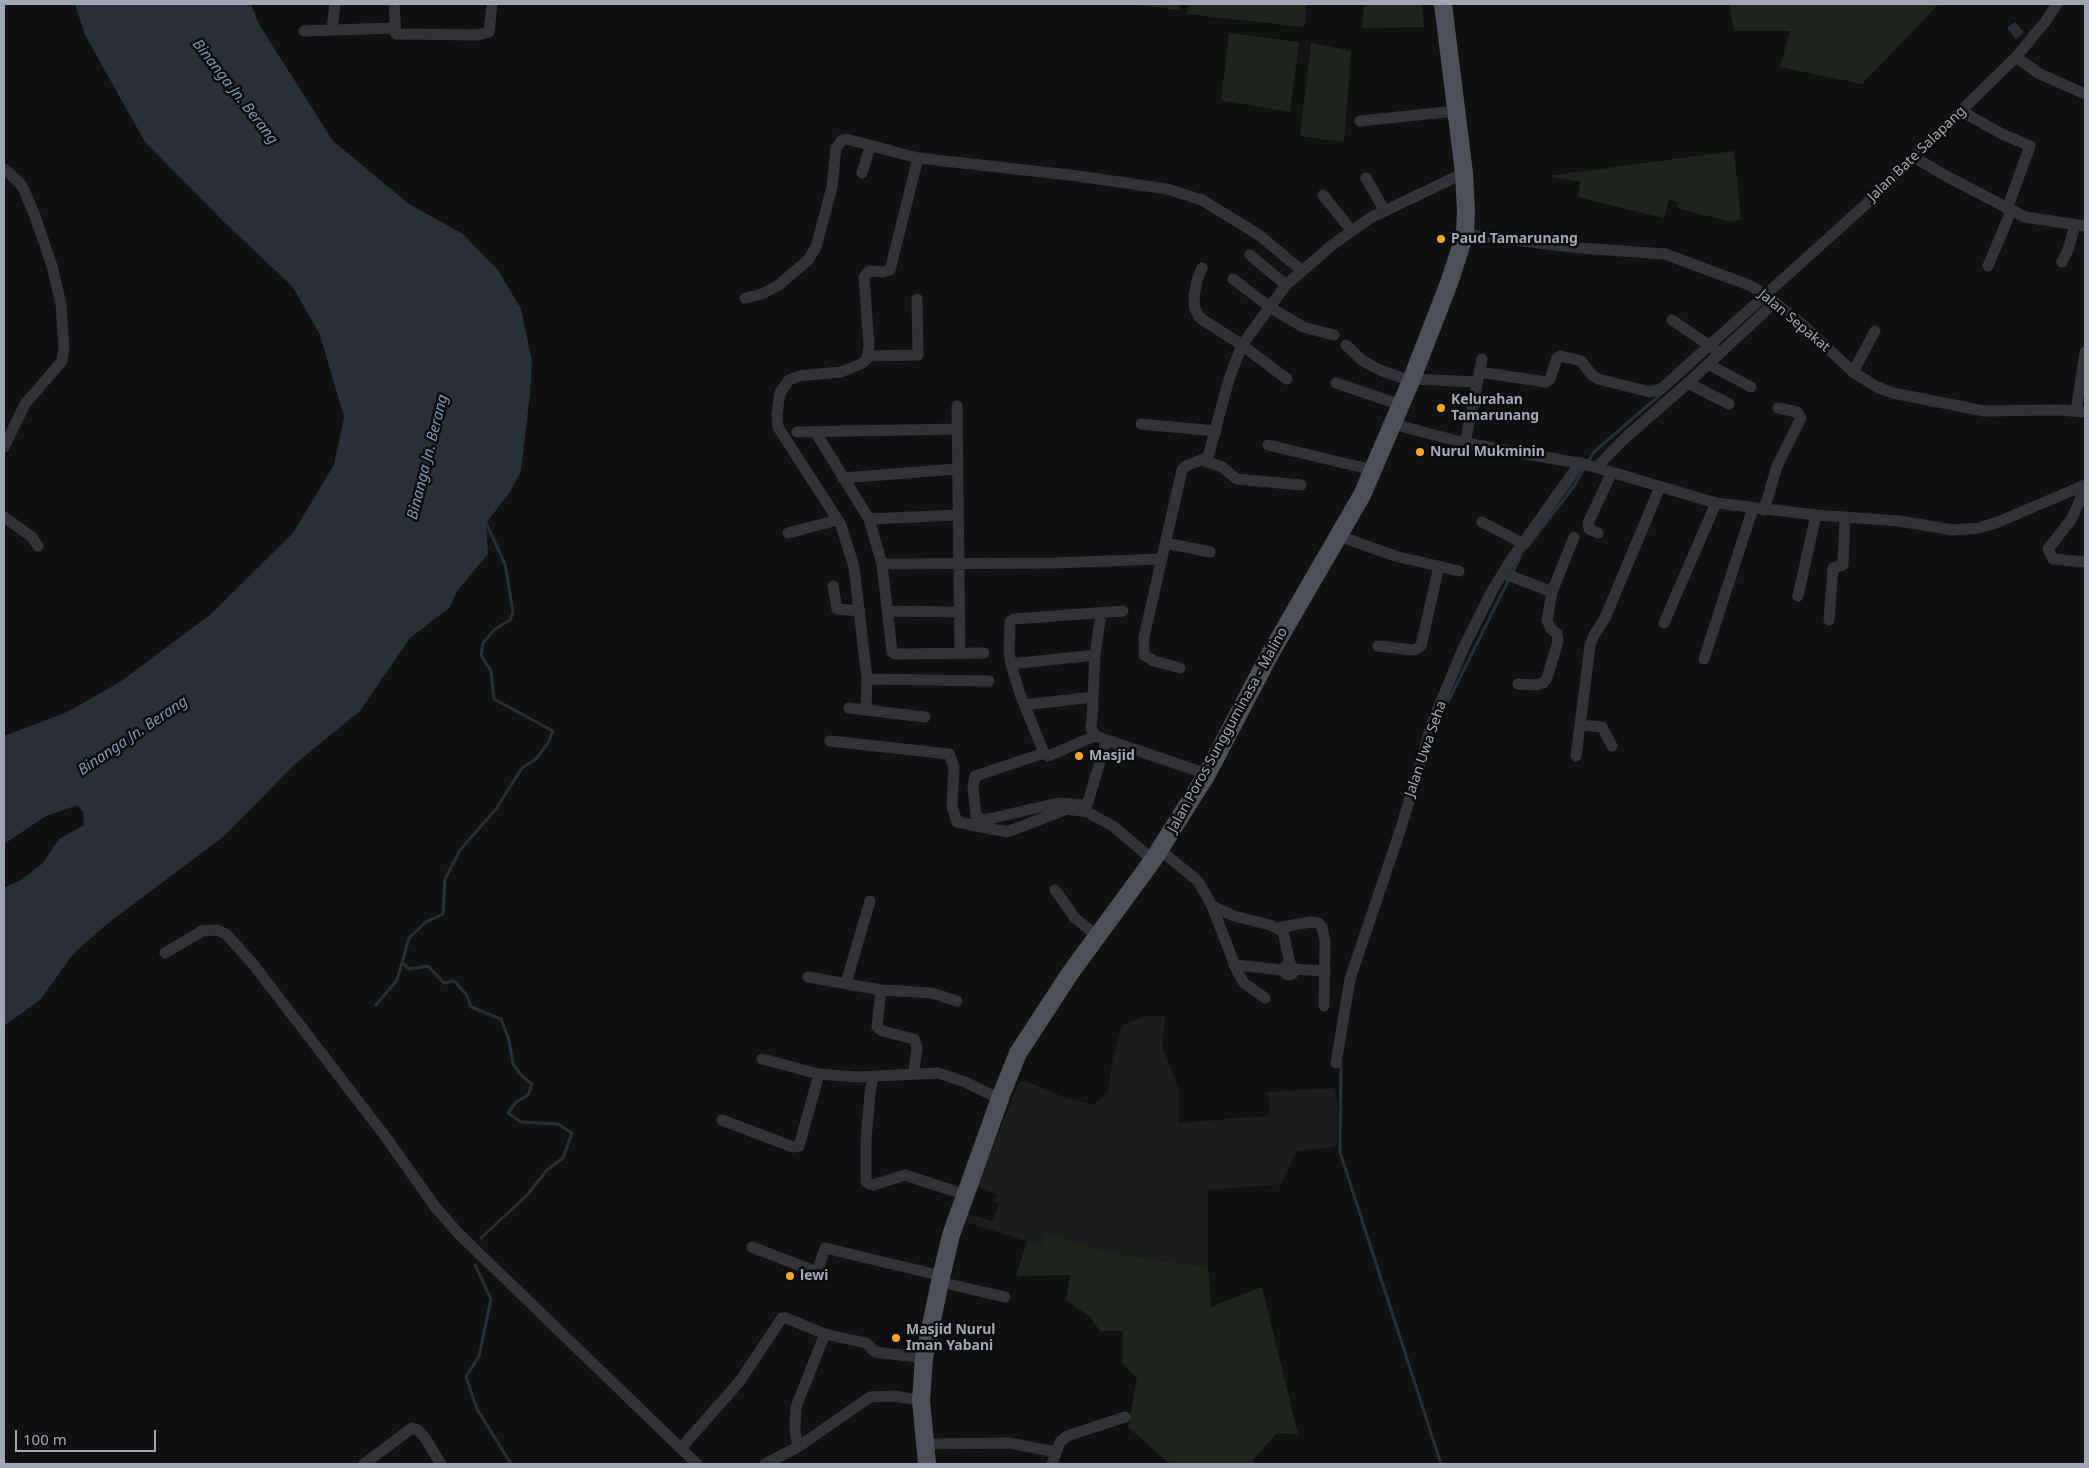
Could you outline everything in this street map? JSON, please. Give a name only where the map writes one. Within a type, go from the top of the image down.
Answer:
[{"type":"main road","name":"Jalan Poros Sungguminasa - Malino","points":[[927,1464],[921,1400],[924,1358],[941,1279],[952,1235],[1018,1054],[1033,1028],[1096,935],[1156,855],[1207,774],[1270,654],[1339,536],[1374,470],[1412,380],[1449,283],[1464,234],[1466,212],[1464,173],[1443,4]]},
{"type":"street","points":[[332,29],[335,4]]},
{"type":"street","points":[[394,4],[394,28],[396,34],[399,35],[477,35],[489,32],[492,4]]},
{"type":"street","name":"Jalan Bate Salapang","points":[[1715,349],[1771,298],[1864,206],[1917,159],[2020,59],[2056,4]]},
{"type":"street","points":[[304,31],[394,28]]},
{"type":"street","points":[[2020,59],[2050,79],[2085,94]]},
{"type":"street","points":[[1360,121],[1456,111]]},
{"type":"street","points":[[1964,113],[2030,146],[1988,266]]},
{"type":"street","points":[[746,298],[762,294],[779,285],[808,260],[816,247],[832,188],[835,151],[838,144],[846,139],[870,147],[918,158],[1078,176],[1167,189],[1202,200],[1259,235],[1301,270]]},
{"type":"street","points":[[862,173],[870,147]]},
{"type":"street","points":[[866,710],[867,679],[854,567],[838,520],[778,427],[780,393],[789,380],[799,376],[841,372],[861,364],[868,356],[864,277],[869,271],[883,272],[890,270],[918,158]]},
{"type":"street","points":[[1917,159],[2009,210],[2042,221],[2082,225],[2062,262]]},
{"type":"street","points":[[4,169],[19,182],[36,216],[52,266],[61,304],[64,349],[62,361],[25,404],[4,447]]},
{"type":"street","points":[[1180,668],[1154,661],[1144,655],[1142,647],[1182,470],[1186,466],[1203,460],[1208,456],[1229,379],[1242,345],[1271,308],[1286,285],[1301,270],[1351,230],[1385,211],[1464,173]]},
{"type":"street","points":[[1366,178],[1385,211]]},
{"type":"street","points":[[1323,195],[1351,230]]},
{"type":"street","name":"Jalan Sepakat","points":[[1464,234],[1580,248],[1665,254],[1749,285],[1771,298],[1863,380],[1893,393],[1984,410],[2081,412]]},
{"type":"street","points":[[1250,255],[1286,285]]},
{"type":"street","points":[[1202,268],[1197,280],[1194,297],[1197,314],[1205,323],[1242,345],[1287,379]]},
{"type":"street","points":[[1233,279],[1271,308],[1303,327],[1334,335]]},
{"type":"street","points":[[868,356],[918,355],[917,299]]},
{"type":"street","points":[[1346,345],[1363,361],[1380,370],[1412,380],[1478,377],[1546,382],[1550,379],[1557,358],[1560,356],[1581,361],[1592,375],[1598,379],[1643,391],[1655,391],[1715,349],[1672,320]]},
{"type":"street","points":[[1853,372],[1874,331]]},
{"type":"street","name":"Jalan Uwa Seha","points":[[1336,1063],[1350,979],[1401,828],[1430,728],[1463,648],[1524,544],[1589,465],[1624,439],[1688,384],[1708,364],[1715,349]]},
{"type":"street","points":[[2081,412],[2085,352]]},
{"type":"street","points":[[1465,443],[1482,359]]},
{"type":"street","points":[[1708,364],[1751,387]]},
{"type":"street","points":[[1336,384],[1401,405]]},
{"type":"street","points":[[1688,384],[1729,404]]},
{"type":"street","points":[[957,406],[956,469],[960,564],[960,653]]},
{"type":"street","points":[[1704,659],[1759,509],[1777,466],[1801,418],[1797,412],[1778,408]]},
{"type":"street","points":[[1141,424],[1216,431]]},
{"type":"street","points":[[1393,424],[1465,443],[1589,465],[1716,502],[1816,516],[1899,521],[1953,530],[1966,530],[1998,522],[2084,485]]},
{"type":"street","points":[[797,432],[956,429]]},
{"type":"street","points":[[816,433],[869,519],[882,564],[891,648],[895,654],[984,653]]},
{"type":"street","points":[[1268,445],[1374,470]]},
{"type":"street","points":[[1203,460],[1222,467],[1237,478],[1301,485]]},
{"type":"street","points":[[844,478],[956,469]]},
{"type":"street","points":[[1598,533],[1589,529],[1588,523],[1612,472]]},
{"type":"street","points":[[2084,485],[2071,520],[2048,549],[2053,559],[2085,562]]},
{"type":"street","points":[[1576,756],[1587,659],[1593,637],[1605,618],[1660,486]]},
{"type":"street","points":[[1664,623],[1716,502]]},
{"type":"street","points":[[869,519],[958,515]]},
{"type":"street","points":[[1798,596],[1816,516]]},
{"type":"street","points":[[4,517],[32,537],[38,546]]},
{"type":"street","points":[[1829,620],[1833,568],[1843,565],[1845,518]]},
{"type":"street","points":[[788,533],[838,520]]},
{"type":"street","points":[[1482,522],[1524,544]]},
{"type":"street","points":[[1339,536],[1395,556],[1459,572]]},
{"type":"street","points":[[1518,684],[1536,685],[1543,683],[1547,678],[1558,641],[1557,634],[1548,624],[1552,592],[1574,537]]},
{"type":"street","points":[[1165,543],[1210,552]]},
{"type":"street","points":[[882,564],[960,564],[1161,558]]},
{"type":"street","points":[[1378,646],[1414,650],[1421,646],[1439,566]]},
{"type":"street","points":[[1507,575],[1552,592]]},
{"type":"street","points":[[833,586],[837,608],[860,611]]},
{"type":"street","points":[[1095,736],[1048,756],[1044,753],[1024,705],[1011,664],[1010,622],[1014,619],[1124,610]]},
{"type":"street","points":[[888,611],[959,612]]},
{"type":"street","points":[[1101,613],[1095,655],[1091,728],[1095,736],[1106,742],[1207,774]]},
{"type":"street","points":[[1011,664],[1095,655]]},
{"type":"street","points":[[867,679],[989,681]]},
{"type":"street","points":[[1024,705],[1093,697]]},
{"type":"street","points":[[849,708],[925,717]]},
{"type":"street","points":[[1580,725],[1602,727],[1612,746]]},
{"type":"street","points":[[830,742],[949,754],[955,773],[952,806],[957,822],[1007,832],[1067,809],[1087,812],[1113,826],[1198,881],[1212,906],[1234,965],[1244,983],[1265,998]]},
{"type":"street","points":[[1044,753],[975,776],[973,780],[976,816],[984,820],[1058,803],[1087,805],[1106,742]]},
{"type":"street","points":[[1055,890],[1075,918],[1096,935]]},
{"type":"street","points":[[846,983],[870,901]]},
{"type":"street","points":[[1212,906],[1234,916],[1283,931],[1289,968]]},
{"type":"street","points":[[1278,928],[1299,923],[1318,923],[1324,933],[1326,942],[1324,1006]]},
{"type":"street","points":[[165,953],[202,931],[211,929],[226,934],[253,964],[379,1128],[436,1208],[473,1248],[697,1464]]},
{"type":"street","points":[[1234,965],[1324,972]]},
{"type":"street","points":[[808,977],[880,990],[932,993],[957,1001]]},
{"type":"street","points":[[880,990],[877,1027],[882,1031],[914,1040],[917,1047],[914,1072]]},
{"type":"street","points":[[762,1059],[819,1074],[874,1076],[914,1072],[938,1073],[952,1076],[1000,1099]]},
{"type":"street","points":[[722,1120],[793,1147],[799,1146],[819,1074]]},
{"type":"street","points":[[874,1076],[870,1093],[866,1141],[866,1181],[873,1185],[904,1174],[966,1195]]},
{"type":"street","points":[[752,1247],[815,1272],[818,1270],[826,1248],[1005,1297]]},
{"type":"street","points":[[681,1448],[740,1382],[782,1318],[824,1334],[866,1343],[875,1352],[924,1358]]},
{"type":"street","points":[[796,1439],[796,1408],[824,1334]]},
{"type":"street","points":[[765,1464],[796,1439],[870,1398],[892,1396],[921,1400]]},
{"type":"street","points":[[1052,1464],[1060,1442],[1067,1436],[1125,1417]]},
{"type":"street","points":[[364,1464],[412,1428],[418,1430],[425,1438],[440,1464]]},
{"type":"street","points":[[924,1444],[1009,1444],[1056,1452]]},
{"type":"shaded area","points":[[1125,4],[1181,4],[1180,10]]},
{"type":"shaded area","points":[[1188,4],[1307,4],[1304,27],[1187,14]]},
{"type":"shaded area","points":[[1364,4],[1422,4],[1424,27],[1362,28]]},
{"type":"shaded area","points":[[1729,4],[1939,4],[1862,84],[1780,67],[1790,31],[1734,31]]},
{"type":"shaded area","points":[[1229,33],[1299,42],[1290,112],[1221,100]]},
{"type":"shaded area","points":[[1311,43],[1351,51],[1344,142],[1300,136]]},
{"type":"shaded area","points":[[1734,151],[1741,219],[1731,222],[1677,208],[1679,203],[1669,199],[1664,218],[1578,197],[1580,182],[1548,176]]},
{"type":"shaded area","points":[[1145,1016],[1165,1016],[1162,1046],[1179,1090],[1179,1123],[1267,1116],[1271,1113],[1267,1092],[1334,1088],[1338,1104],[1337,1143],[1334,1147],[1297,1151],[1281,1184],[1208,1190],[1208,1267],[1115,1254],[1046,1234],[1042,1246],[966,1222],[969,1214],[992,1221],[999,1203],[994,1202],[997,1194],[977,1187],[1019,1082],[1026,1081],[1063,1097],[1093,1105],[1108,1092],[1113,1058],[1122,1026]]},
{"type":"shaded area","points":[[1046,1234],[1115,1254],[1208,1267],[1211,1307],[1262,1287],[1298,1434],[1277,1433],[1253,1460],[1253,1464],[1170,1464],[1128,1427],[1137,1379],[1122,1363],[1123,1331],[1100,1331],[1090,1317],[1066,1300],[1070,1275],[1016,1276],[1027,1241],[1042,1246]]},
{"type":"water","name":"Binanga Jn. Berang","points":[[75,4],[251,4],[260,26],[333,141],[409,204],[463,234],[498,270],[521,309],[532,361],[530,394],[521,471],[510,492],[486,523],[488,554],[457,591],[449,608],[410,638],[360,711],[295,764],[223,837],[107,924],[74,953],[40,1000],[4,1026],[4,888],[21,880],[43,863],[59,839],[84,825],[83,812],[78,805],[46,816],[4,844],[4,736],[67,712],[120,682],[211,614],[293,533],[334,465],[344,417],[320,335],[293,287],[224,222],[145,142],[85,35]]},
{"type":"water","points":[[2015,22],[2024,32],[2016,39],[2007,28]]},
{"type":"waterway","points":[[1528,546],[1574,486],[1594,452],[1661,394]]},
{"type":"waterway","points":[[376,1005],[397,980],[409,938],[426,922],[443,914],[445,879],[460,850],[496,809],[522,768],[536,759],[548,743],[553,731],[494,699],[491,671],[481,655],[483,643],[495,629],[510,620],[513,612],[505,564],[486,523]]},
{"type":"waterway","points":[[1438,722],[1520,557]]},
{"type":"waterway","points":[[402,962],[409,969],[428,966],[444,983],[454,981],[466,994],[471,1007],[501,1019],[509,1040],[513,1064],[522,1076],[532,1084],[528,1095],[516,1102],[508,1113],[521,1122],[558,1124],[572,1133],[563,1158],[547,1170],[527,1195],[481,1238]]},
{"type":"waterway","points":[[1341,1063],[1340,1152],[1441,1464]]},
{"type":"waterway","points":[[475,1265],[491,1299],[479,1356],[466,1377],[477,1409],[511,1464]]},
{"type":"place","name":"Paud Tamarunang","points":[[1441,239]]},
{"type":"place","name":"Kelurahan Tamarunang","points":[[1441,408]]},
{"type":"place","name":"Nurul Mukminin","points":[[1420,452]]},
{"type":"place","name":"Masjid","points":[[1079,756]]},
{"type":"place","name":"lewi","points":[[790,1276]]},
{"type":"place","name":"Masjid Nurul Iman Yabani","points":[[896,1338]]}]
